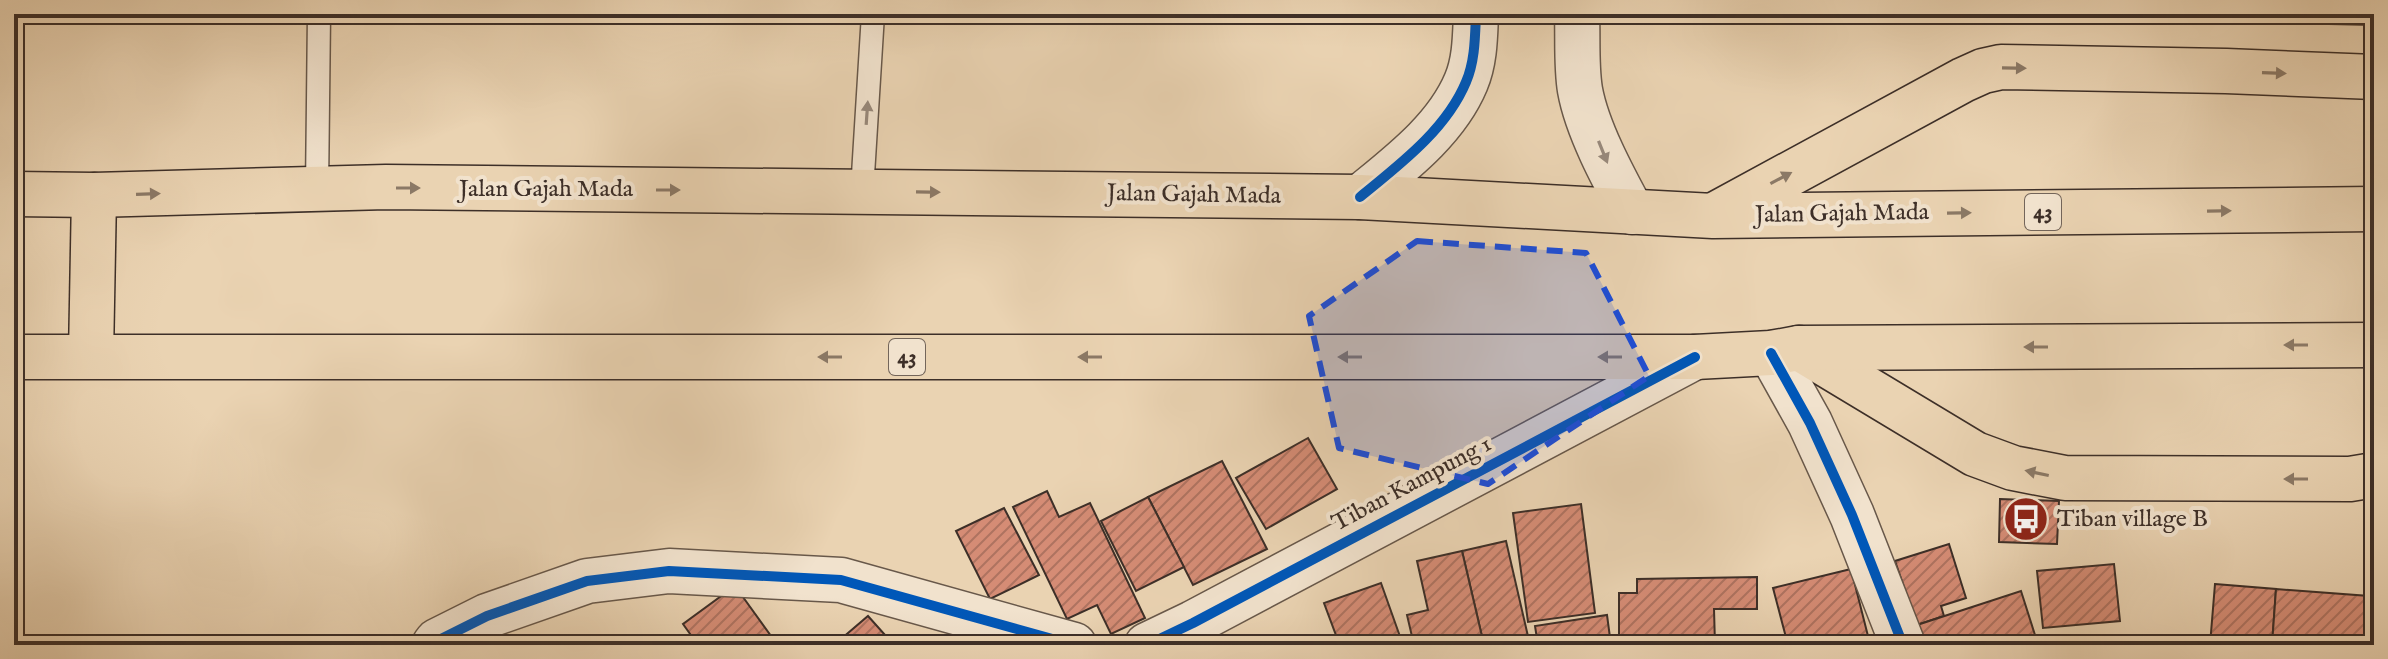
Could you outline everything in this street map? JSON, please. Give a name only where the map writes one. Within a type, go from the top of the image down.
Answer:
[{"type":"highway","points":[[1713,216],[1963,80],[2001,67],[2374,77]]},
{"type":"highway","name":"Jalan Gajah Mada","points":[[14,194],[94,195],[386,187],[1360,197],[1713,216],[2374,209]]},
{"type":"highway","points":[[91,356],[94,195]]},
{"type":"highway","name":"43","points":[[14,357],[1695,357],[1785,350],[2374,345]]},
{"type":"highway","points":[[1785,350],[1975,454],[2013,468],[2065,478],[2350,479],[2374,475]]},
{"type":"street","points":[[1360,197],[1401,164],[1435,130],[1451,107],[1466,83],[1474,54],[1476,14]]},
{"type":"street","points":[[1577,14],[1580,89],[1612,175],[1632,212]]},
{"type":"street","points":[[1785,350],[1810,423],[1852,515],[1903,645]]},
{"type":"street","name":"Tiban Kampung 1","points":[[1147,645],[1695,357]]},
{"type":"street","points":[[434,645],[487,616],[587,581],[669,571],[841,580],[1074,645]]},
{"type":"lane","points":[[317,189],[319,14]]},
{"type":"lane","points":[[862,191],[873,14]]},
{"type":"highlighted area","points":[[1417,241],[1586,253],[1649,376],[1488,484],[1339,448],[1309,316]]},
{"type":"building","points":[[2331,14],[2374,14],[2374,25],[2330,24]]},
{"type":"building","points":[[1308,438],[1337,489],[1266,529],[1236,478]]},
{"type":"building","points":[[1222,461],[1267,549],[1193,585],[1148,497]]},
{"type":"building","points":[[1047,491],[1059,517],[1090,503],[1145,618],[1111,634],[1097,605],[1067,619],[1013,507]]},
{"type":"building","points":[[1148,497],[1184,567],[1136,591],[1101,521]]},
{"type":"building","points":[[2000,499],[2059,501],[2057,544],[1999,542]]},
{"type":"building","points":[[1581,504],[1595,613],[1528,622],[1513,513]]},
{"type":"building","points":[[1004,508],[1039,575],[990,599],[956,531]]},
{"type":"building","points":[[1506,541],[1530,645],[1484,645],[1462,551]]},
{"type":"building","points":[[1949,544],[1966,598],[1941,606],[1944,616],[1917,625],[1895,561]]},
{"type":"building","points":[[1462,551],[1484,645],[1414,645],[1407,615],[1428,610],[1417,561]]},
{"type":"building","points":[[2374,561],[2374,638],[2369,637]]},
{"type":"building","points":[[2114,564],[2120,621],[2043,628],[2037,571]]},
{"type":"building","points":[[1851,569],[1868,636],[1832,645],[1788,645],[1773,588]]},
{"type":"building","points":[[1757,577],[1757,609],[1714,609],[1715,645],[1619,645],[1619,593],[1637,593],[1637,579]]},
{"type":"building","points":[[1381,583],[1403,645],[1317,645],[1337,638],[1324,603]]},
{"type":"building","points":[[2215,584],[2276,589],[2272,645],[2210,645]]},
{"type":"building","points":[[735,586],[771,636],[757,645],[698,645],[683,624]]},
{"type":"building","points":[[2276,589],[2369,596],[2365,645],[2272,645]]},
{"type":"building","points":[[2021,591],[2035,635],[2004,645],[1924,645],[1917,625]]},
{"type":"building","points":[[1607,615],[1611,645],[1538,645],[1535,626]]},
{"type":"building","points":[[868,616],[894,645],[834,645]]},
{"type":"building","points":[[2042,637],[2045,645],[2018,645]]},
{"type":"cycle path","points":[[1360,197],[1420,146],[1457,99],[1471,66],[1476,14]]},
{"type":"cycle path","points":[[1771,353],[1810,423],[1852,515],[1903,645]]},
{"type":"cycle path","points":[[1147,645],[1695,357]]},
{"type":"cycle path","points":[[434,645],[487,616],[587,581],[669,571],[841,580],[1074,645]]},
{"type":"place","name":"Tiban village B","points":[[2026,519]]}]
